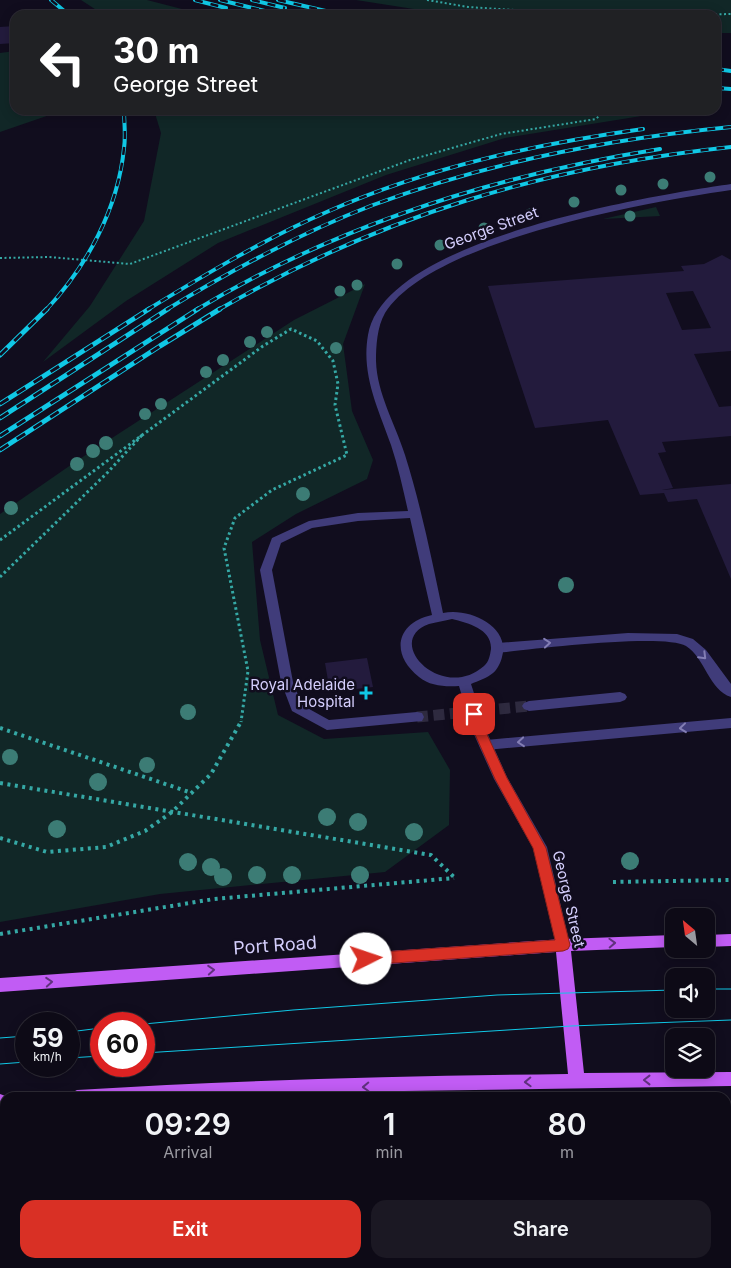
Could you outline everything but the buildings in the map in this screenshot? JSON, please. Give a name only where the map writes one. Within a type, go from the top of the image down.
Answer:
[{"type":"main road","points":[[715,940],[731,940]]},
{"type":"main road","name":"Port Road","points":[[0,985],[563,945],[665,942]]},
{"type":"main road","name":"George Street","points":[[563,945],[577,1081]]},
{"type":"main road","points":[[161,1092],[577,1081],[731,1079]]},
{"type":"street","name":"George Street","points":[[438,616],[424,547],[396,445],[379,401],[371,363],[373,331],[382,310],[406,285],[442,264],[492,243],[616,206],[684,193],[731,187]]},
{"type":"street","points":[[414,514],[358,517],[308,525],[276,541],[266,570],[286,682],[297,708],[328,725],[416,717]]},
{"type":"street","points":[[452,615],[478,622],[488,629],[495,638],[498,648],[496,659],[489,669],[478,677],[464,681],[449,682],[422,674],[413,666],[407,656],[405,646],[412,631],[426,620],[438,616],[452,615]]},
{"type":"street","points":[[498,648],[585,640],[655,637],[688,641],[708,660],[725,687],[731,692]]},
{"type":"street","name":"George Street","points":[[464,681],[479,730],[502,779],[540,848],[563,945]]},
{"type":"street","points":[[530,706],[620,697]]},
{"type":"street","points":[[486,745],[731,723]]},
{"type":"path","points":[[427,0],[468,7],[514,10]]},
{"type":"path","points":[[0,258],[48,257],[130,264],[410,160],[501,134],[596,119],[600,115]]},
{"type":"path","points":[[0,540],[149,428],[263,346],[291,329],[317,341],[333,361],[338,384],[335,405],[347,455],[272,490],[235,518],[224,548],[248,671],[243,719],[211,774],[172,812],[145,830],[106,847],[47,852],[0,838]]},
{"type":"path","points":[[0,577],[108,472],[149,428]]},
{"type":"path","points":[[0,728],[192,793]]},
{"type":"path","points":[[0,783],[431,855],[455,878],[214,899],[0,934]]},
{"type":"path","points":[[613,882],[731,880]]},
{"type":"green space","points":[[81,0],[147,0],[186,10],[96,10]]},
{"type":"green space","points":[[356,0],[731,0],[731,33],[721,33],[721,10],[420,10]]},
{"type":"green space","points":[[10,52],[10,115],[49,115],[0,132],[0,53]]},
{"type":"green space","points":[[156,115],[647,115],[505,138],[386,175],[218,243],[126,301],[43,362],[90,306],[144,221],[161,133]]},
{"type":"green space","points":[[656,207],[660,216],[603,219]]},
{"type":"green space","points":[[365,284],[343,344],[352,411],[373,460],[367,479],[296,514],[252,542],[260,640],[278,715],[324,739],[428,732],[450,770],[449,825],[385,872],[160,894],[0,922],[0,514],[78,460],[294,320]]},
{"type":"tunnel","points":[[417,717],[529,706]]},
{"type":"tram line","points":[[715,989],[731,989]]},
{"type":"tram line","points":[[155,1023],[293,1010],[497,995],[665,990]]},
{"type":"tram line","points":[[155,1052],[571,1026],[731,1020]]},
{"type":"tram line","points":[[80,1031],[90,1029]]},
{"type":"tram line","points":[[0,1038],[15,1037]]},
{"type":"tram line","points":[[80,1057],[90,1057]]},
{"type":"tram line","points":[[0,1064],[15,1063]]},
{"type":"railway","points":[[51,0],[63,10]]},
{"type":"railway","points":[[195,0],[226,8]]},
{"type":"railway","points":[[220,0],[261,10]]},
{"type":"railway","points":[[252,0],[285,8]]},
{"type":"railway","points":[[278,0],[321,10]]},
{"type":"railway","points":[[721,70],[731,71]]},
{"type":"railway","points":[[721,88],[731,89]]},
{"type":"railway","points":[[46,310],[75,275],[98,235],[107,214],[121,171],[125,139],[124,115]]},
{"type":"railway","points":[[166,310],[293,240],[373,205],[417,190],[461,176],[549,154],[639,138],[731,127]]},
{"type":"railway","points":[[147,310],[259,245],[367,195],[483,159],[563,142],[643,129]]},
{"type":"railway","points":[[218,310],[279,277],[341,248],[403,222],[466,201],[529,183],[595,168],[662,156],[731,147]]},
{"type":"railway","points":[[196,310],[250,279],[306,252],[420,207],[539,173],[660,149]]},
{"type":"railway","points":[[0,404],[149,309]]},
{"type":"railway","points":[[0,418],[168,309]]},
{"type":"railway","points":[[0,436],[198,309]]},
{"type":"railway","points":[[0,450],[220,309]]},
{"type":"railway","points":[[0,355],[46,310]]},
{"type":"place","name":"Royal Adelaide Hospital","points":[[366,693]]},
{"type":"route","points":[[366,959],[563,945],[540,848],[502,779],[479,730],[474,714]]}]
